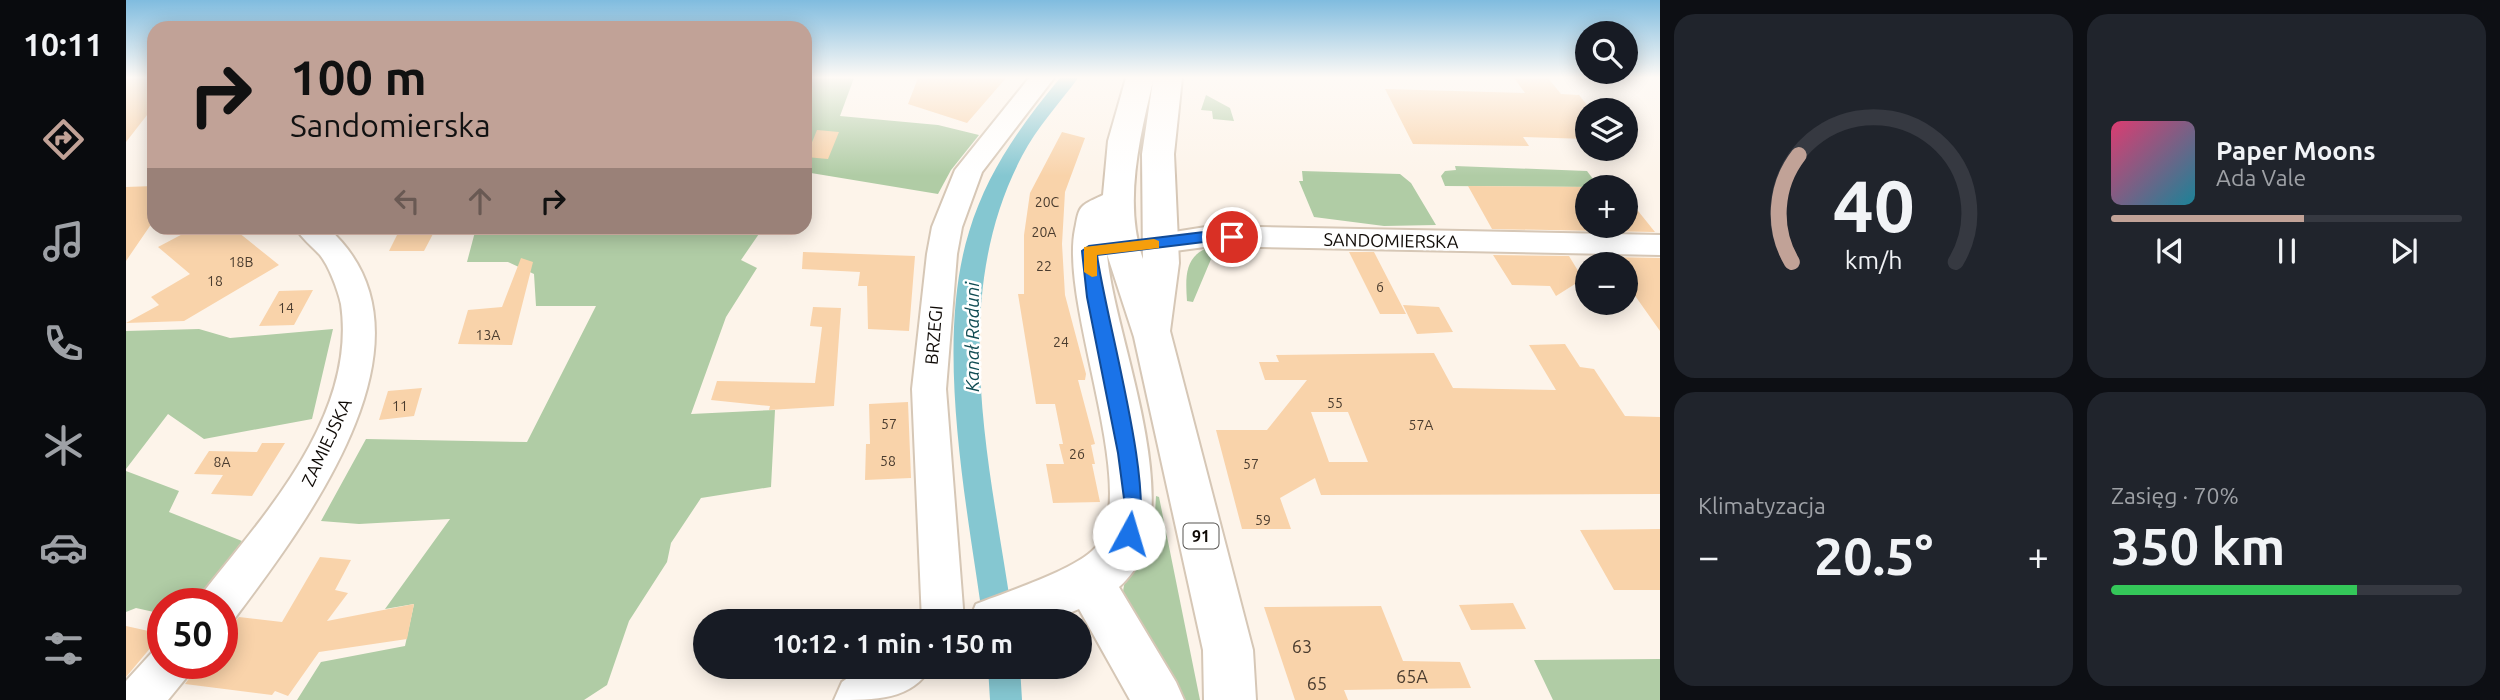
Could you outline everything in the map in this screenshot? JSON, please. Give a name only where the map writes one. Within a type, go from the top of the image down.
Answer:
[{"type":"main road","name":"91","points":[[1131,111],[1123,141],[1119,201],[1106,249],[1153,337],[1228,650],[1230,700]]},
{"type":"main road","name":"91","points":[[1153,337],[1161,253],[1158,154],[1164,111]]},
{"type":"main road","points":[[1022,609],[1112,564],[1129,534],[1134,506],[1106,249],[1161,253]]},
{"type":"main road","points":[[1088,578],[1158,700]]},
{"type":"main road","name":"91","points":[[1228,650],[1254,700]]},
{"type":"main road","points":[[860,700],[889,679]]},
{"type":"street","name":"BRZEGI","points":[[942,609],[929,390],[942,254],[947,227],[970,170],[1016,111]]},
{"type":"street","points":[[1158,201],[1212,236]]},
{"type":"street","name":"ZAMIEJSKA","points":[[232,588],[290,514],[328,448],[352,387],[359,331],[352,289],[339,259],[317,235]]},
{"type":"street","points":[[1161,253],[1212,236]]},
{"type":"street","name":"SANDOMIERSKA","points":[[1212,236],[1660,244]]},
{"type":"street","points":[[139,700],[157,679]]},
{"type":"green space","points":[[812,111],[842,111],[840,116],[938,125],[979,135],[951,170],[938,194],[812,173]]},
{"type":"green space","points":[[1208,111],[1231,111],[1234,121],[1213,119],[1212,111]]},
{"type":"green space","points":[[1455,166],[1587,171],[1590,175],[1575,175],[1575,187],[1445,186],[1441,176],[1445,171],[1456,170]]},
{"type":"green space","points":[[1302,171],[1400,174],[1411,183],[1436,225],[1384,226],[1314,217],[1299,181],[1303,181]]},
{"type":"green space","points":[[474,235],[758,235],[741,260],[757,268],[726,317],[691,414],[775,410],[771,487],[701,498],[671,543],[667,562],[629,621],[607,685],[584,700],[297,700],[321,662],[405,646],[414,604],[385,609],[450,519],[359,524],[321,521],[366,439],[527,442],[596,306],[536,306],[534,274],[508,262],[467,262]]},
{"type":"green space","points":[[1217,245],[1193,302],[1187,301],[1186,281],[1189,265],[1193,258],[1206,248]]},
{"type":"green space","points":[[199,329],[230,338],[333,329],[312,419],[204,439],[168,414],[126,469],[126,331]]},
{"type":"green space","points":[[126,471],[179,491],[169,512],[242,541],[208,588],[147,588],[147,610],[136,608],[126,612]]},
{"type":"green space","points":[[1156,496],[1159,497],[1200,700],[1177,700],[1123,595],[1129,571],[1147,556],[1154,531]]},
{"type":"green space","points":[[1660,659],[1660,700],[1553,700],[1534,660]]},
{"type":"building","points":[[126,111],[147,111],[147,115],[126,142]]},
{"type":"building","points":[[929,111],[978,111],[967,123]]},
{"type":"building","points":[[1396,111],[1575,111],[1575,139],[1523,137],[1529,146],[1413,144]]},
{"type":"building","points":[[817,130],[839,132],[828,159],[812,158],[812,142]]},
{"type":"building","points":[[1062,132],[1085,138],[1065,192],[1062,244],[1065,295],[1086,374],[1085,380],[1078,380],[1095,444],[1091,445],[1095,464],[1092,464],[1100,502],[1053,503],[1046,464],[1064,464],[1059,444],[1063,444],[1055,404],[1036,404],[1018,294],[1024,294],[1024,235],[1030,193]]},
{"type":"building","points":[[147,186],[147,230],[126,261],[126,187]]},
{"type":"building","points":[[1468,186],[1575,187],[1575,231],[1492,229]]},
{"type":"building","points":[[1638,211],[1655,232],[1638,232]]},
{"type":"building","points":[[181,235],[242,235],[279,265],[184,321],[126,323],[159,305],[151,297],[190,274],[158,247]]},
{"type":"building","points":[[397,235],[432,235],[424,251],[389,251]]},
{"type":"building","points":[[803,252],[915,256],[909,331],[868,329],[867,286],[858,286],[860,272],[802,269]]},
{"type":"building","points":[[1349,252],[1374,252],[1406,314],[1380,314]]},
{"type":"building","points":[[1493,255],[1569,256],[1575,266],[1575,284],[1556,296],[1550,286],[1512,285]]},
{"type":"building","points":[[521,258],[533,262],[512,345],[458,344],[468,310],[502,307]]},
{"type":"building","points":[[1638,258],[1660,258],[1660,331],[1638,300]]},
{"type":"building","points":[[313,290],[294,325],[259,326],[279,291]]},
{"type":"building","points":[[1403,305],[1439,307],[1453,332],[1417,334]]},
{"type":"building","points":[[813,307],[841,308],[834,406],[769,410],[770,406],[711,400],[717,381],[815,383],[822,327],[810,326]]},
{"type":"building","points":[[1565,344],[1580,367],[1594,369],[1625,416],[1660,417],[1660,494],[1321,495],[1315,478],[1280,498],[1291,529],[1242,529],[1216,430],[1267,430],[1307,380],[1265,380],[1259,362],[1279,362],[1276,355],[1434,353],[1453,388],[1556,390],[1529,345]],"holes":[[[1311,412],[1348,412],[1368,462],[1329,462]]]},
{"type":"building","points":[[422,388],[414,416],[379,420],[388,391]]},
{"type":"building","points":[[908,402],[911,478],[865,480],[866,444],[870,444],[869,404]]},
{"type":"building","points":[[262,443],[285,443],[252,496],[211,494],[223,475],[194,474],[209,451],[257,452]]},
{"type":"building","points":[[1660,529],[1660,590],[1614,590],[1580,530]]},
{"type":"building","points":[[320,557],[351,560],[335,590],[348,593],[327,621],[414,604],[407,639],[319,652],[288,696],[275,691],[272,695],[185,684],[189,679],[238,679],[239,617],[282,622]]},
{"type":"building","points":[[1513,603],[1526,629],[1471,630],[1459,605]]},
{"type":"building","points":[[1381,606],[1403,661],[1460,662],[1471,688],[1344,690],[1348,700],[1295,700],[1264,607]]},
{"type":"building","points":[[126,626],[147,631],[147,652],[126,677]]},
{"type":"waterway","name":"Kanał Raduni","points":[[996,609],[970,407],[967,363],[970,281],[975,248],[998,185],[1018,144],[1042,111]]},
{"type":"waterway","name":"Kanał Raduni","points":[[1005,679],[1006,700]]},
{"type":"slow traffic","points":[[1092,272],[1089,251],[1154,244]]},
{"type":"route","points":[[1129,534],[1134,506],[1127,453],[1095,297],[1089,251],[1212,236],[1232,237]]}]
